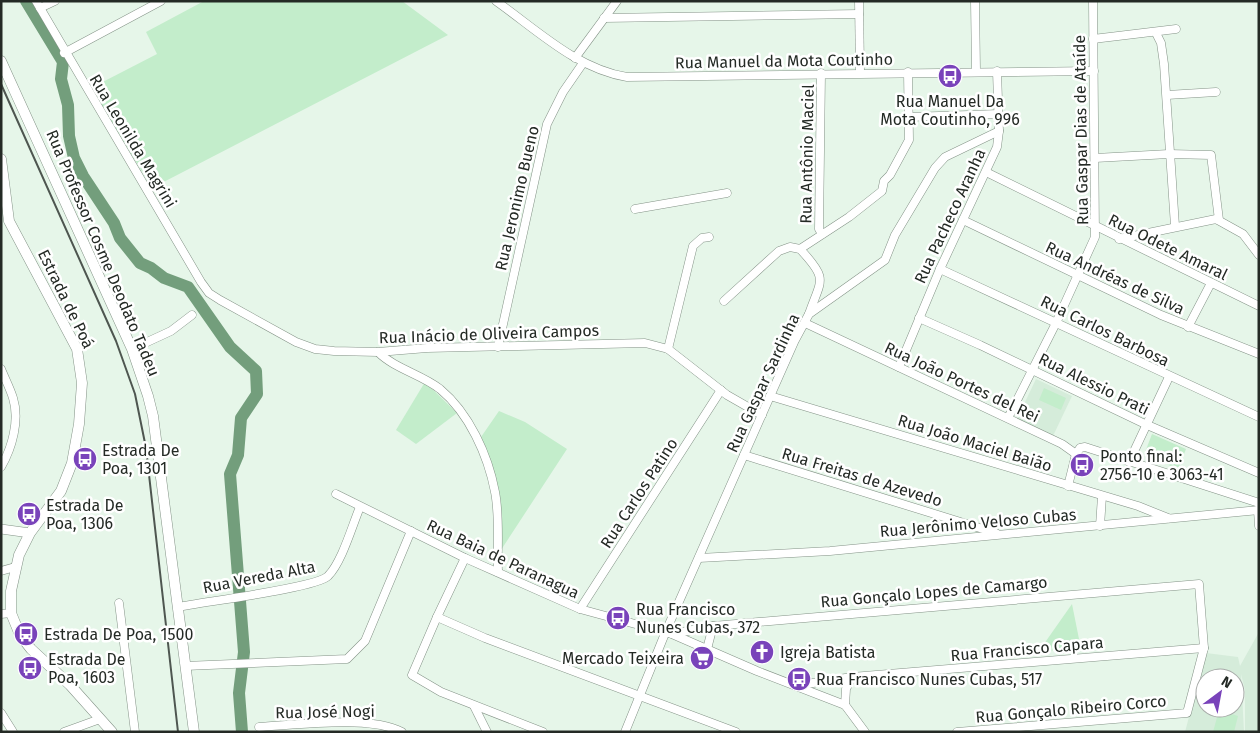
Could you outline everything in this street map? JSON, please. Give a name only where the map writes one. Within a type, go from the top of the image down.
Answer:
[{"type":"main road","name":"Rua Professor Cosme Deodato Tadeu","points":[[1,61],[132,349],[148,396],[194,732]]},
{"type":"main road","name":"Estrada de Poá","points":[[1,159],[5,222],[62,318],[77,349],[81,364],[80,417],[72,463],[61,491],[30,533],[15,567],[6,613],[31,649],[70,685],[112,732]]},
{"type":"street","points":[[38,5],[55,1]]},
{"type":"street","points":[[64,53],[161,1]]},
{"type":"street","name":"Rua Manuel da Mota Coutinho","points":[[496,1],[583,63],[620,76],[643,78],[860,72],[1094,71]]},
{"type":"street","points":[[859,1],[860,72]]},
{"type":"street","points":[[975,1],[976,71]]},
{"type":"street","name":"Rua Gaspar Dias de Ataíde","points":[[1008,418],[1092,245],[1096,228],[1093,1]]},
{"type":"street","points":[[576,58],[616,2]]},
{"type":"street","name":"Rua Leonilda Magrini","points":[[38,5],[64,53],[209,293]]},
{"type":"street","points":[[604,18],[859,14]]},
{"type":"street","points":[[1093,39],[1156,33],[1176,29]]},
{"type":"street","points":[[1156,33],[1161,43],[1167,96],[1175,226]]},
{"type":"street","name":"Rua Jeronimo Bueno","points":[[498,347],[547,124],[563,92],[583,63]]},
{"type":"street","name":"Rua Pacheco Aranha","points":[[899,367],[940,269],[997,147],[999,114],[997,71]]},
{"type":"street","points":[[800,249],[880,194],[884,181],[890,175],[901,152],[908,144],[908,72]]},
{"type":"street","name":"Rua Antônio Maciel","points":[[822,73],[819,229],[822,234]]},
{"type":"street","points":[[1167,96],[1216,92]]},
{"type":"street","points":[[909,117],[999,114]]},
{"type":"street","name":"Rua Gaspar Sardinha","points":[[625,732],[744,455],[804,323],[810,314],[885,260],[895,235],[928,177],[945,158],[999,131]]},
{"type":"street","points":[[1095,158],[1208,154],[1213,157],[1219,220]]},
{"type":"street","name":"Rua Odete Amaral","points":[[986,172],[1096,228],[1259,306]]},
{"type":"street","points":[[635,209],[727,193]]},
{"type":"street","points":[[1119,239],[1211,219],[1219,220],[1243,234],[1259,255]]},
{"type":"street","name":"Rua Andréas de Silva","points":[[963,220],[1077,276],[1188,327],[1259,354]]},
{"type":"street","points":[[668,349],[693,246],[702,238],[709,237]]},
{"type":"street","points":[[724,301],[779,251],[790,247],[800,249],[819,274],[819,291],[810,314]]},
{"type":"street","name":"Rua Carlos Barbosa","points":[[940,269],[1056,322],[1169,377],[1259,417]]},
{"type":"street","points":[[1188,327],[1211,283]]},
{"type":"street","name":"Rua Inácio de Oliveira Campos","points":[[209,293],[296,342],[315,349],[378,352],[427,348],[622,342],[645,343],[668,349],[721,390],[762,415]]},
{"type":"street","points":[[132,349],[171,331],[192,315]]},
{"type":"street","name":"Rua Alessio Prati","points":[[919,318],[1146,424],[1259,473]]},
{"type":"street","name":"Rua João Portes del Rei","points":[[804,323],[1008,418],[1069,448],[1076,454]]},
{"type":"street","points":[[378,352],[441,390],[458,408],[474,434],[486,458],[496,494],[498,572]]},
{"type":"street","points":[[1,468],[13,439],[14,411],[13,399],[2,374]]},
{"type":"street","points":[[1129,462],[1169,377]]},
{"type":"street","name":"Rua Carlos Patino","points":[[580,609],[721,390]]},
{"type":"street","name":"Rua João Maciel Baião","points":[[770,396],[1102,496],[1170,519]]},
{"type":"street","points":[[1068,486],[1076,454],[1080,448],[1086,447],[1258,508],[1259,526]]},
{"type":"street","name":"Rua Freitas de Azevedo","points":[[744,455],[1000,534]]},
{"type":"street","name":"Rua Baia de Paranagua","points":[[336,494],[465,558],[580,609],[669,632],[845,705]]},
{"type":"street","points":[[1100,526],[1102,496]]},
{"type":"street","name":"Rua Vereda Alta","points":[[178,607],[315,583],[328,576],[336,564],[360,507]]},
{"type":"street","name":"Rua Jerônimo Veloso Cubas","points":[[699,558],[756,556],[1100,526],[1258,508]]},
{"type":"street","points":[[1,529],[30,533]]},
{"type":"street","points":[[185,666],[348,659],[365,641],[411,531]]},
{"type":"street","points":[[465,558],[412,675],[441,692],[543,732]]},
{"type":"street","points":[[1,571],[15,567]]},
{"type":"street","name":"Rua Gonçalo Lopes de Camargo","points":[[669,632],[713,626],[1198,584],[1204,648]]},
{"type":"street","points":[[119,604],[135,732]]},
{"type":"street","points":[[437,617],[485,638],[736,732]]},
{"type":"street","points":[[707,649],[713,626]]},
{"type":"street","name":"Rua Francisco Capara","points":[[798,686],[852,677],[1204,648]]},
{"type":"street","name":"Rua Gonçalo Ribeiro Corco","points":[[957,732],[1187,713],[1204,648]]},
{"type":"street","points":[[852,677],[846,689],[845,705],[865,732]]},
{"type":"street","points":[[474,706],[487,732]]},
{"type":"street","points":[[1,713],[13,732]]},
{"type":"street","points":[[64,732],[100,719]]},
{"type":"street","name":"Rua José Nogi","points":[[260,726],[365,723],[402,732]]},
{"type":"shaded area","points":[[1036,379],[1072,396],[1053,436],[1017,419]]},
{"type":"shaded area","points":[[1259,632],[1259,732],[1245,732],[1245,668],[1202,668],[1206,653],[1238,657],[1240,666]]},
{"type":"shaded area","points":[[1195,694],[1195,718],[1243,718],[1244,732],[1185,732]]},
{"type":"green space","points":[[204,1],[402,1],[448,35],[152,188],[91,88],[157,54],[146,32]]},
{"type":"green space","points":[[425,382],[457,413],[416,444],[396,430]]},
{"type":"green space","points":[[1044,388],[1066,398],[1061,410],[1039,400]]},
{"type":"green space","points":[[499,411],[525,422],[567,449],[501,550],[494,479],[487,451],[481,437]]},
{"type":"green space","points":[[1152,434],[1186,449],[1178,469],[1144,455]]},
{"type":"green space","points":[[1072,604],[1081,649],[1039,651]]},
{"type":"green space","points":[[1217,718],[1238,718],[1234,732],[1213,732]]},
{"type":"waterway","points":[[26,1],[63,62],[61,79],[68,105],[69,136],[74,158],[83,176],[114,223],[120,238],[140,263],[151,268],[164,278],[188,287],[230,347],[256,371],[257,394],[241,418],[238,455],[230,474],[244,652],[239,693],[242,732]]},
{"type":"railway","points":[[1,84],[116,341],[135,394],[146,448],[178,732]]},
{"type":"place","name":"Rua Manuel Da Mota Coutinho, 996","points":[[950,76]]},
{"type":"place","name":"Estrada De Poa, 1301","points":[[85,459]]},
{"type":"place","name":"Ponto final: 2756-10 e 3063-41","points":[[1082,465]]},
{"type":"place","name":"Estrada De Poa, 1306","points":[[29,514]]},
{"type":"place","name":"Rua Francisco Nunes Cubas, 372","points":[[618,618]]},
{"type":"place","name":"Estrada De Poa, 1500","points":[[26,634]]},
{"type":"place","name":"Igreja Batista","points":[[762,652]]},
{"type":"place","name":"Mercado Teixeira","points":[[702,658]]},
{"type":"place","name":"Estrada De Poa, 1603","points":[[30,668]]},
{"type":"place","name":"Rua Francisco Nunes Cubas, 517","points":[[799,679]]}]
